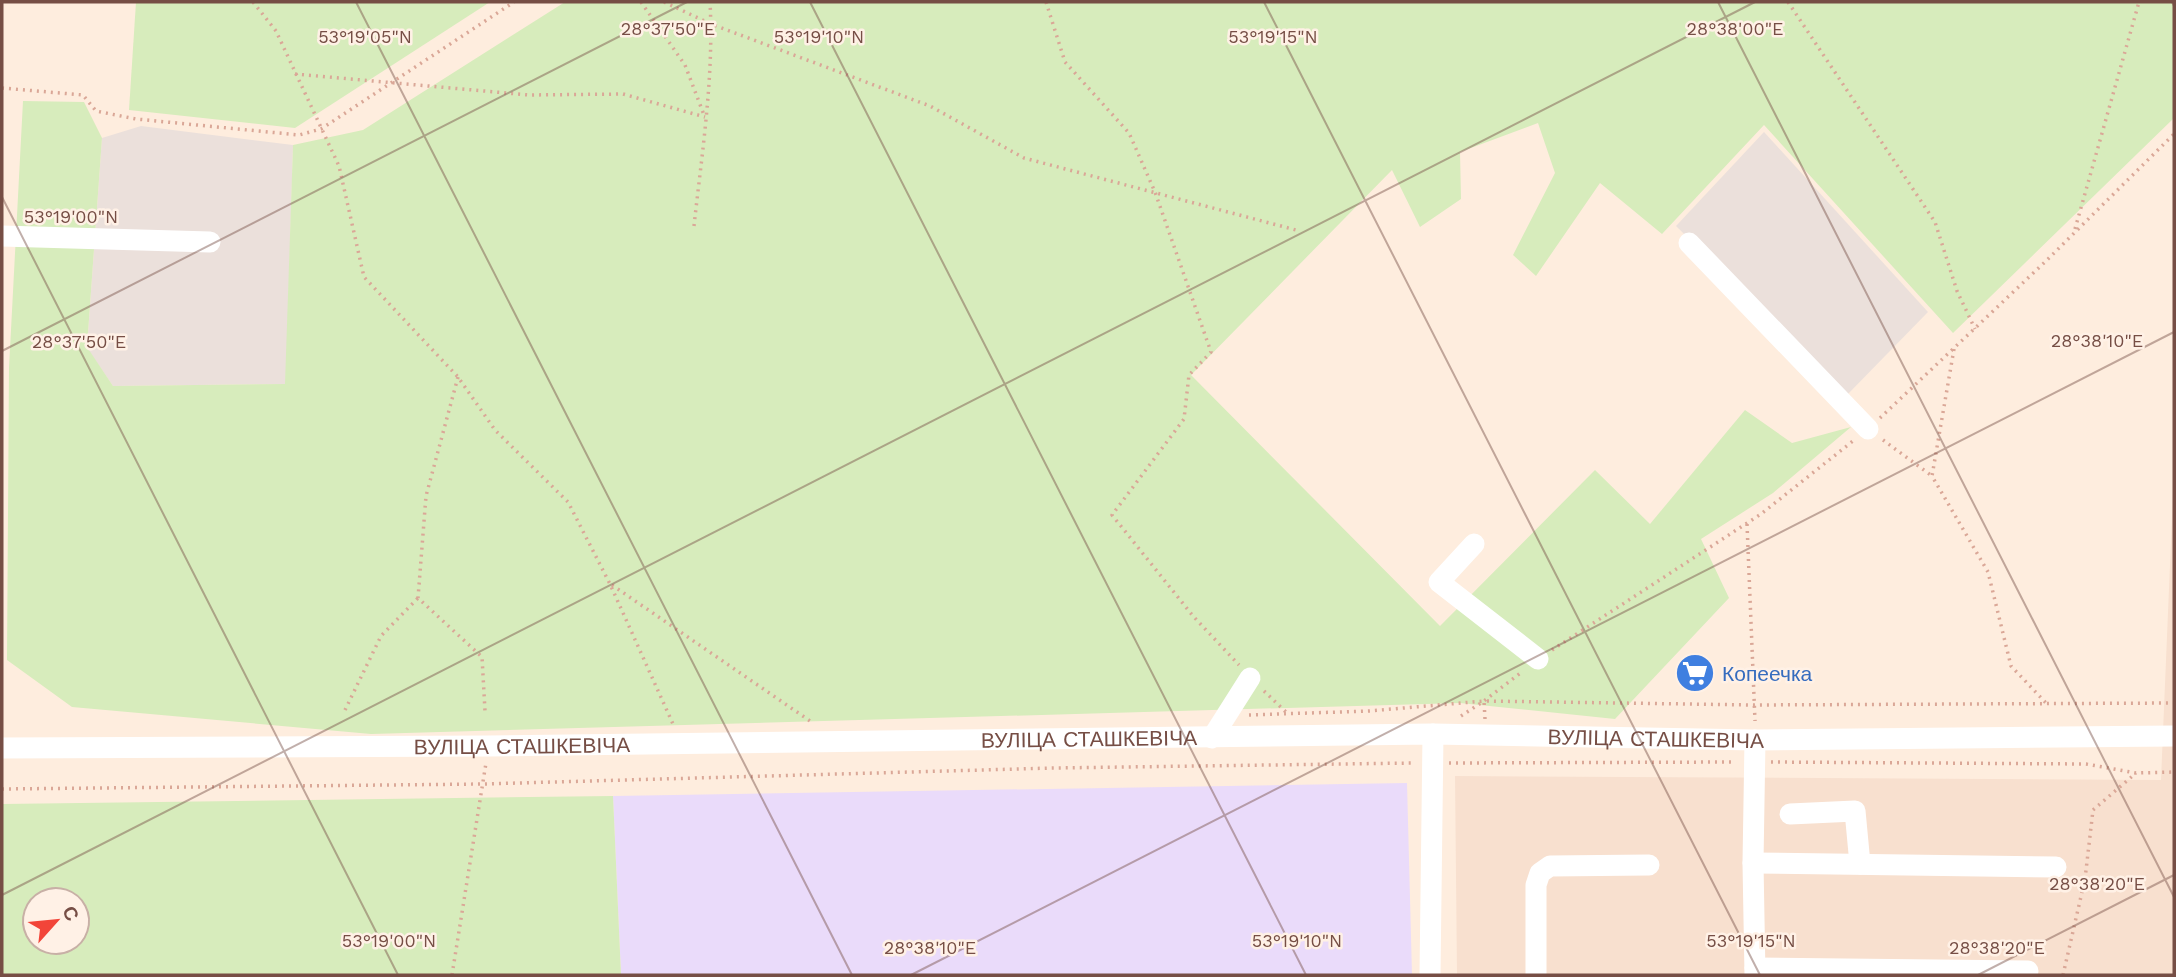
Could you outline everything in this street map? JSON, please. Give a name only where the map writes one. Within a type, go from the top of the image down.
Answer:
[{"type":"street","points":[[2,236],[210,242]]},
{"type":"street","points":[[1689,243],[1868,429]]},
{"type":"street","points":[[1474,544],[1439,582],[1538,660]]},
{"type":"street","points":[[1212,737],[1250,678]]},
{"type":"street","points":[[1430,975],[1433,734]]},
{"type":"street","name":"ВУЛІЦА СТАШКЕВІЧА","points":[[2,748],[489,746],[1433,734],[1755,740],[2174,736]]},
{"type":"street","points":[[1755,740],[1755,972],[2028,971]]},
{"type":"street","points":[[1790,814],[1855,811],[1860,864]]},
{"type":"street","points":[[1753,863],[2056,867]]},
{"type":"street","points":[[1536,975],[1536,885],[1540,873],[1550,866],[1648,865]]},
{"type":"path","points":[[254,2],[276,31],[339,166],[364,277],[458,377],[495,430],[568,502],[610,584],[677,733]]},
{"type":"path","points":[[2,88],[83,95],[96,111],[136,119],[299,135],[321,129],[514,2]]},
{"type":"path","points":[[641,2],[685,65],[705,117]]},
{"type":"path","points":[[664,2],[711,24],[930,106],[1024,158],[1296,230]]},
{"type":"path","points":[[694,226],[705,117],[710,2]]},
{"type":"path","points":[[1046,2],[1065,62],[1129,133],[1155,192],[1211,352],[1189,375],[1184,419],[1112,515],[1193,616],[1250,678],[1289,714]]},
{"type":"path","points":[[1788,2],[1935,222],[1957,291],[1975,329]]},
{"type":"path","points":[[2074,231],[2139,2]]},
{"type":"path","points":[[295,74],[529,95],[623,94],[705,117]]},
{"type":"path","points":[[1485,701],[1538,660],[1746,524],[1868,429],[1975,329],[2174,134]]},
{"type":"path","points":[[1932,476],[1955,347]]},
{"type":"path","points":[[345,710],[381,636],[418,598],[426,496],[458,377]]},
{"type":"path","points":[[1868,429],[1932,476],[1988,572],[2011,666],[2046,703]]},
{"type":"path","points":[[1746,524],[1755,740]]},
{"type":"path","points":[[610,584],[822,729]]},
{"type":"path","points":[[418,598],[482,657],[485,711]]},
{"type":"path","points":[[1226,716],[1369,711],[1485,701],[1754,705],[2174,703]]},
{"type":"path","points":[[1485,701],[1485,735]]},
{"type":"path","points":[[452,975],[489,746]]},
{"type":"path","points":[[2,789],[483,783],[1053,768],[1433,763],[2086,764],[2136,773],[2174,772]]},
{"type":"path","points":[[2063,975],[2085,879],[2093,810],[2136,773]]},
{"type":"shaded area","points":[[141,126],[293,145],[286,384],[113,386],[87,348],[102,138]]},
{"type":"shaded area","points":[[1764,132],[1928,312],[1847,395],[1676,226]]},
{"type":"shaded area","points":[[2174,469],[2174,975],[1457,975],[1455,776],[2161,780]]},
{"type":"shaded area","points":[[1407,783],[1412,975],[621,975],[613,796]]},
{"type":"green space","points":[[136,2],[490,2],[295,128],[129,110]]},
{"type":"green space","points":[[565,2],[2174,2],[2174,118],[1953,333],[1764,125],[1662,234],[1600,183],[1536,276],[1513,255],[1555,173],[1538,123],[1460,152],[1461,199],[1420,227],[1392,170],[1191,375],[1440,626],[1595,470],[1650,524],[1745,410],[1792,443],[1851,427],[1773,493],[1701,539],[1729,598],[1615,719],[1460,703],[371,734],[72,707],[7,660],[9,368],[23,101],[84,102],[102,138],[87,347],[113,386],[285,384],[293,145],[363,130]]},
{"type":"green space","points":[[613,796],[621,975],[2,975],[2,804]]},
{"type":"place","name":"Копеечка","points":[[1695,673]]}]
